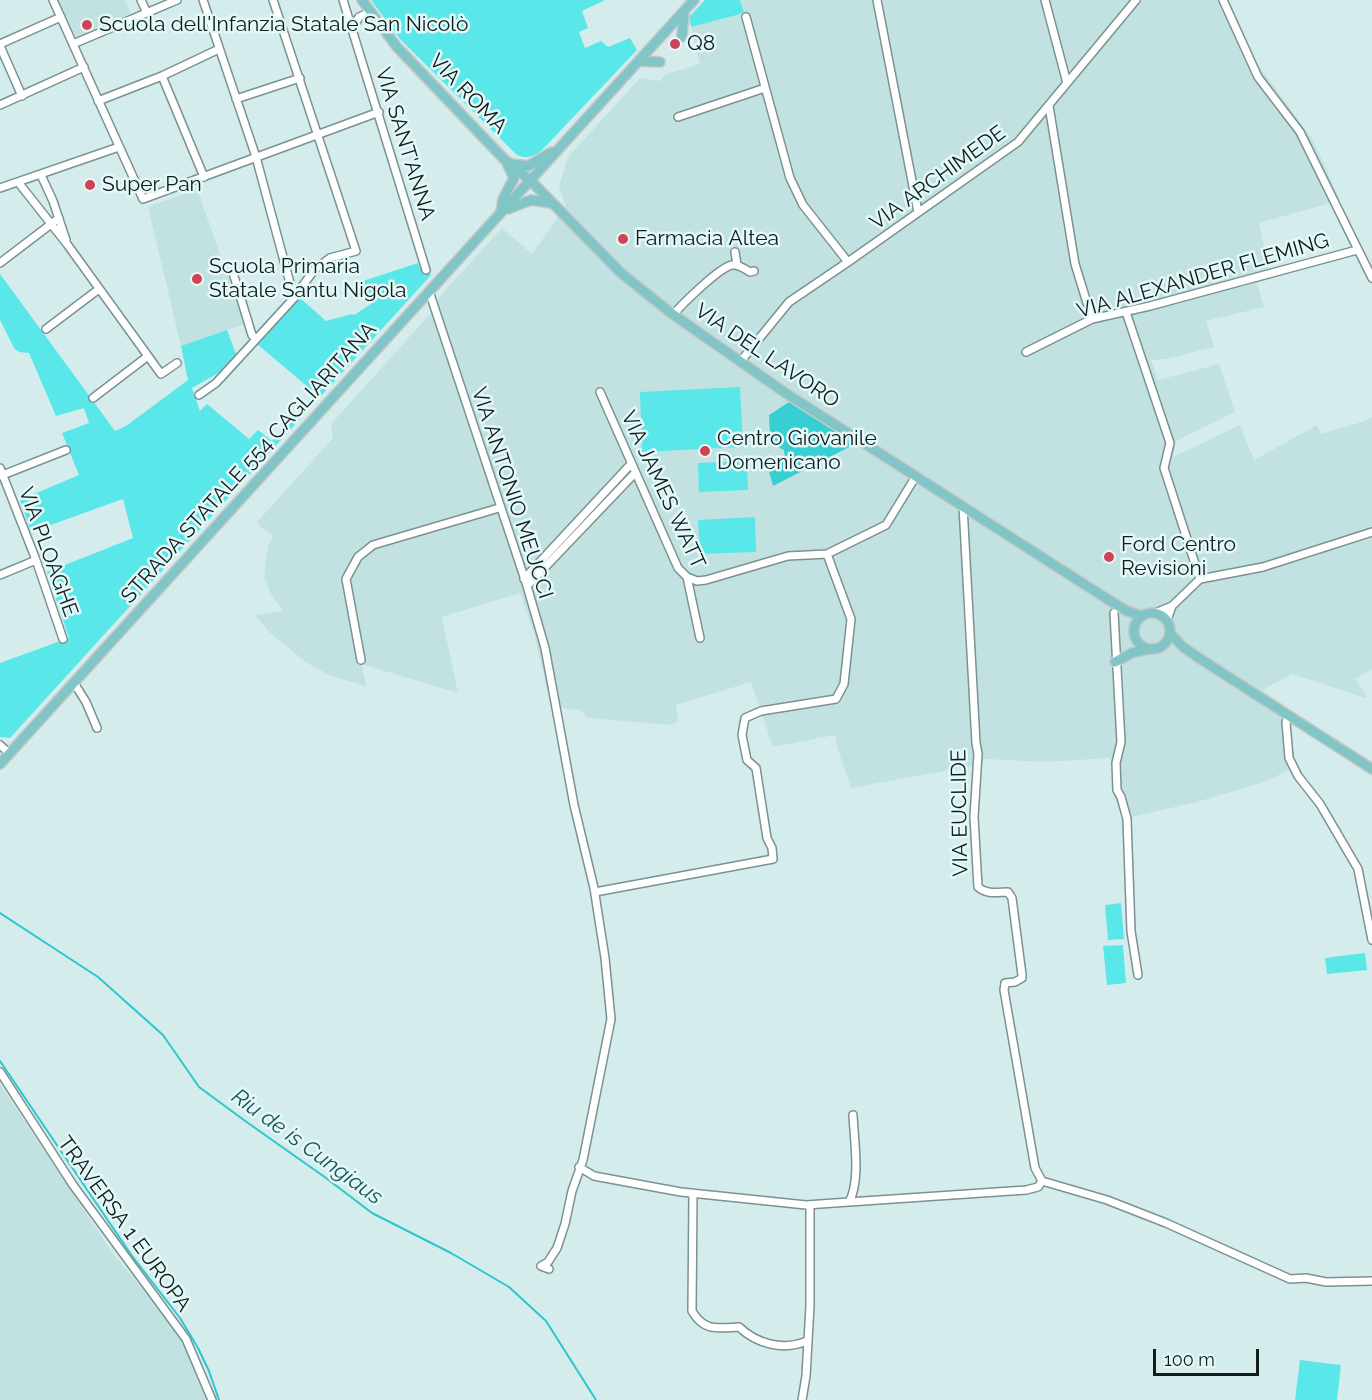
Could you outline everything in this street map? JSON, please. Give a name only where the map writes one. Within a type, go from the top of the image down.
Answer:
[{"type":"main road","name":"VIA ROMA","points":[[362,0],[397,47],[504,159],[531,181]]},
{"type":"main road","name":"STRADA STATALE 554 CAGLIARITANA","points":[[0,764],[694,0]]},
{"type":"main road","points":[[682,37],[684,12]]},
{"type":"main road","points":[[639,61],[660,62]]},
{"type":"main road","points":[[504,159],[517,166],[528,166],[562,146]]},
{"type":"main road","points":[[551,203],[542,184],[546,170],[562,146]]},
{"type":"main road","points":[[504,159],[514,178],[502,199],[501,212],[531,200],[551,203]]},
{"type":"main road","name":"VIA DEL LAVORO","points":[[531,181],[621,273],[673,315],[741,362],[1139,621]]},
{"type":"main road","points":[[1115,662],[1133,644],[1139,621],[1155,613],[1167,620],[1170,633],[1183,647],[1372,770]]},
{"type":"main road","points":[[1163,645],[1170,633]]},
{"type":"main road","points":[[1135,635],[1143,646],[1150,649]]},
{"type":"main road","points":[[1115,662],[1132,653],[1163,645],[1183,647]]},
{"type":"street","points":[[53,0],[143,199],[379,112]]},
{"type":"street","points":[[141,0],[147,13]]},
{"type":"street","points":[[73,44],[177,0]]},
{"type":"street","points":[[203,0],[256,157],[294,298]]},
{"type":"street","points":[[199,395],[216,383],[294,298],[314,270],[323,262],[356,251],[273,0]]},
{"type":"street","name":"VIA SANT'ANNA","points":[[343,0],[426,270]]},
{"type":"street","points":[[877,0],[918,212]]},
{"type":"street","points":[[1045,0],[1067,83]]},
{"type":"street","name":"VIA ARCHIMEDE","points":[[741,362],[789,302],[1018,142],[1136,0]]},
{"type":"street","points":[[1223,0],[1258,77],[1300,132],[1372,278]]},
{"type":"street","points":[[353,28],[359,17],[370,12]]},
{"type":"street","points":[[22,96],[0,45],[61,17]]},
{"type":"street","points":[[746,18],[790,178],[803,205],[848,262]]},
{"type":"street","points":[[99,101],[162,76],[219,49]]},
{"type":"street","points":[[0,105],[84,67]]},
{"type":"street","points":[[162,76],[204,177]]},
{"type":"street","points":[[236,99],[300,78]]},
{"type":"street","points":[[678,117],[765,88]]},
{"type":"street","points":[[1049,106],[1075,264],[1092,319]]},
{"type":"street","points":[[1,187],[119,147]]},
{"type":"street","points":[[41,175],[54,201],[67,244]]},
{"type":"street","points":[[18,183],[67,244],[161,374],[177,363]]},
{"type":"street","points":[[0,262],[59,218]]},
{"type":"street","name":"VIA ALEXANDER FLEMING","points":[[1026,352],[1092,319],[1357,250]]},
{"type":"street","points":[[735,252],[737,265]]},
{"type":"street","points":[[673,315],[721,271],[731,265],[737,265],[750,272],[754,271]]},
{"type":"street","points":[[234,276],[252,335],[256,339]]},
{"type":"street","points":[[46,328],[99,289]]},
{"type":"street","name":"VIA ANTONIO MEUCCI","points":[[429,291],[499,508],[527,586],[545,648],[574,805],[594,892],[604,958],[611,1019],[583,1160],[579,1167],[557,1248],[548,1262],[541,1266],[549,1269]]},
{"type":"street","points":[[1126,312],[1170,443],[1164,468],[1200,579]]},
{"type":"street","points":[[93,398],[148,356]]},
{"type":"street","name":"VIA JAMES WATT","points":[[600,392],[678,568],[687,577],[700,638]]},
{"type":"street","points":[[1,473],[66,450]]},
{"type":"street","points":[[527,586],[631,464]]},
{"type":"street","name":"VIA PLOAGHE","points":[[1,473],[36,560],[63,639]]},
{"type":"street","points":[[524,579],[635,473]]},
{"type":"street","points":[[687,577],[697,581],[706,580],[788,556],[827,554],[886,525],[916,476]]},
{"type":"street","name":"VIA EUCLIDE","points":[[963,506],[978,754],[974,817],[978,887],[983,892],[1008,892],[1012,898],[1023,975],[1016,982],[1005,983],[1004,990],[1035,1168],[1041,1181]]},
{"type":"street","points":[[362,660],[346,579],[358,557],[373,545],[499,508]]},
{"type":"street","points":[[1155,613],[1172,606],[1200,579],[1263,567],[1372,532]]},
{"type":"street","points":[[594,892],[773,859],[772,848],[767,838],[756,768],[747,760],[742,735],[745,718],[760,711],[836,699],[844,684],[852,619],[827,554]]},
{"type":"street","points":[[0,575],[36,560]]},
{"type":"street","points":[[1167,620],[1172,606]]},
{"type":"street","points":[[1114,613],[1121,742],[1116,763],[1117,790],[1122,797],[1127,819],[1131,931],[1138,975]]},
{"type":"street","points":[[74,683],[86,702],[97,728]]},
{"type":"street","points":[[1289,716],[1286,722],[1289,758],[1298,776],[1320,804],[1358,869],[1372,940]]},
{"type":"street","points":[[0,745],[10,754]]},
{"type":"street","name":"TRAVERSA 1 EUROPA","points":[[0,1072],[73,1185],[186,1339],[212,1400]]},
{"type":"street","points":[[849,1202],[855,1172],[853,1115]]},
{"type":"street","points":[[579,1167],[594,1176],[693,1193],[810,1205],[1026,1190],[1038,1187],[1041,1181],[1107,1200],[1166,1223],[1290,1279],[1306,1278],[1326,1282],[1372,1281]]},
{"type":"street","points":[[693,1193],[692,1311],[697,1320],[710,1328],[739,1327],[755,1341],[765,1344],[796,1346],[807,1341]]},
{"type":"street","points":[[802,1400],[806,1376],[810,1306],[810,1205]]},
{"type":"shaded area","name":"Scuola dell'Infanzia Statale San Nicolò","points":[[58,0],[125,0],[131,13],[77,38]]},
{"type":"shaded area","points":[[371,0],[605,0],[582,11],[588,28],[579,32],[585,48],[601,41],[608,47],[630,38],[637,50],[542,150],[533,156],[524,157],[517,155],[400,39]]},
{"type":"shaded area","points":[[705,0],[740,0],[744,12],[691,27],[689,17]]},
{"type":"shaded area","points":[[741,0],[1228,0],[1252,56],[1313,140],[1339,198],[1330,203],[1259,223],[1271,279],[1257,283],[1264,307],[1206,321],[1214,347],[1167,359],[1151,360],[1158,380],[1219,364],[1235,412],[1176,441],[1173,457],[1240,425],[1254,460],[1317,425],[1321,434],[1372,417],[1372,669],[1355,679],[1366,694],[1365,698],[1292,674],[1262,690],[1298,715],[1290,726],[1296,767],[1262,783],[1197,802],[1123,819],[1114,798],[1111,758],[1045,762],[985,759],[973,766],[851,788],[835,735],[773,747],[751,682],[676,705],[678,722],[670,725],[588,718],[580,710],[551,707],[534,633],[520,593],[442,617],[458,693],[361,664],[367,687],[327,674],[307,663],[270,633],[255,615],[283,611],[271,594],[264,577],[268,546],[273,536],[257,522],[333,438],[331,424],[431,313],[439,297],[502,228],[532,254],[566,206],[559,186],[568,157],[640,78],[660,81],[666,74],[700,64],[691,27],[744,12]]},
{"type":"shaded area","name":"Scuola Primaria Statale Santu Nigola","points":[[197,189],[245,324],[181,346],[148,207]]},
{"type":"shaded area","points":[[418,263],[424,276],[429,271],[431,275],[10,738],[0,737],[0,663],[69,638],[47,572],[133,538],[123,499],[31,532],[20,500],[79,475],[62,433],[89,423],[84,408],[56,416],[29,353],[19,352],[14,348],[0,320],[0,274],[115,431],[126,426],[188,380],[181,346],[227,330],[236,354],[220,372],[192,388],[200,411],[207,404],[249,439],[258,430],[272,441],[315,393],[257,344],[299,297],[326,321],[354,315],[371,304],[354,284]]},
{"type":"shaded area","points":[[740,387],[743,447],[642,452],[640,392]]},
{"type":"shaded area","points":[[789,402],[855,444],[773,486],[768,468],[785,460],[784,450],[772,440],[769,415]]},
{"type":"shaded area","points":[[747,461],[748,490],[699,492],[698,463]]},
{"type":"shaded area","points":[[755,517],[756,552],[700,554],[698,520]]},
{"type":"shaded area","points":[[1121,903],[1124,939],[1108,940],[1105,905]]},
{"type":"shaded area","points":[[1123,945],[1126,983],[1107,985],[1103,946]]},
{"type":"shaded area","points":[[1365,953],[1367,970],[1327,974],[1325,958]]},
{"type":"shaded area","points":[[0,1084],[114,1255],[178,1331],[207,1400],[0,1400]]},
{"type":"shaded area","points":[[1300,1360],[1341,1365],[1337,1400],[1295,1400]]},
{"type":"waterway","name":"Riu de is Cungiaus","points":[[0,913],[98,977],[163,1035],[199,1087],[372,1213],[451,1253],[509,1287],[546,1321],[596,1400]]},
{"type":"waterway","points":[[0,1061],[132,1256],[180,1318],[209,1371],[219,1400]]},
{"type":"place","name":"Scuola dell'Infanzia Statale San Nicolò","points":[[87,25]]},
{"type":"place","name":"Q8","points":[[675,44]]},
{"type":"place","name":"Super Pan","points":[[90,185]]},
{"type":"place","name":"Farmacia Altea","points":[[623,239]]},
{"type":"place","name":"Scuola Primaria Statale Santu Nigola","points":[[197,279]]},
{"type":"place","name":"Centro Giovanile Domenicano","points":[[705,451]]},
{"type":"place","name":"Ford Centro Revisioni","points":[[1109,557]]}]
